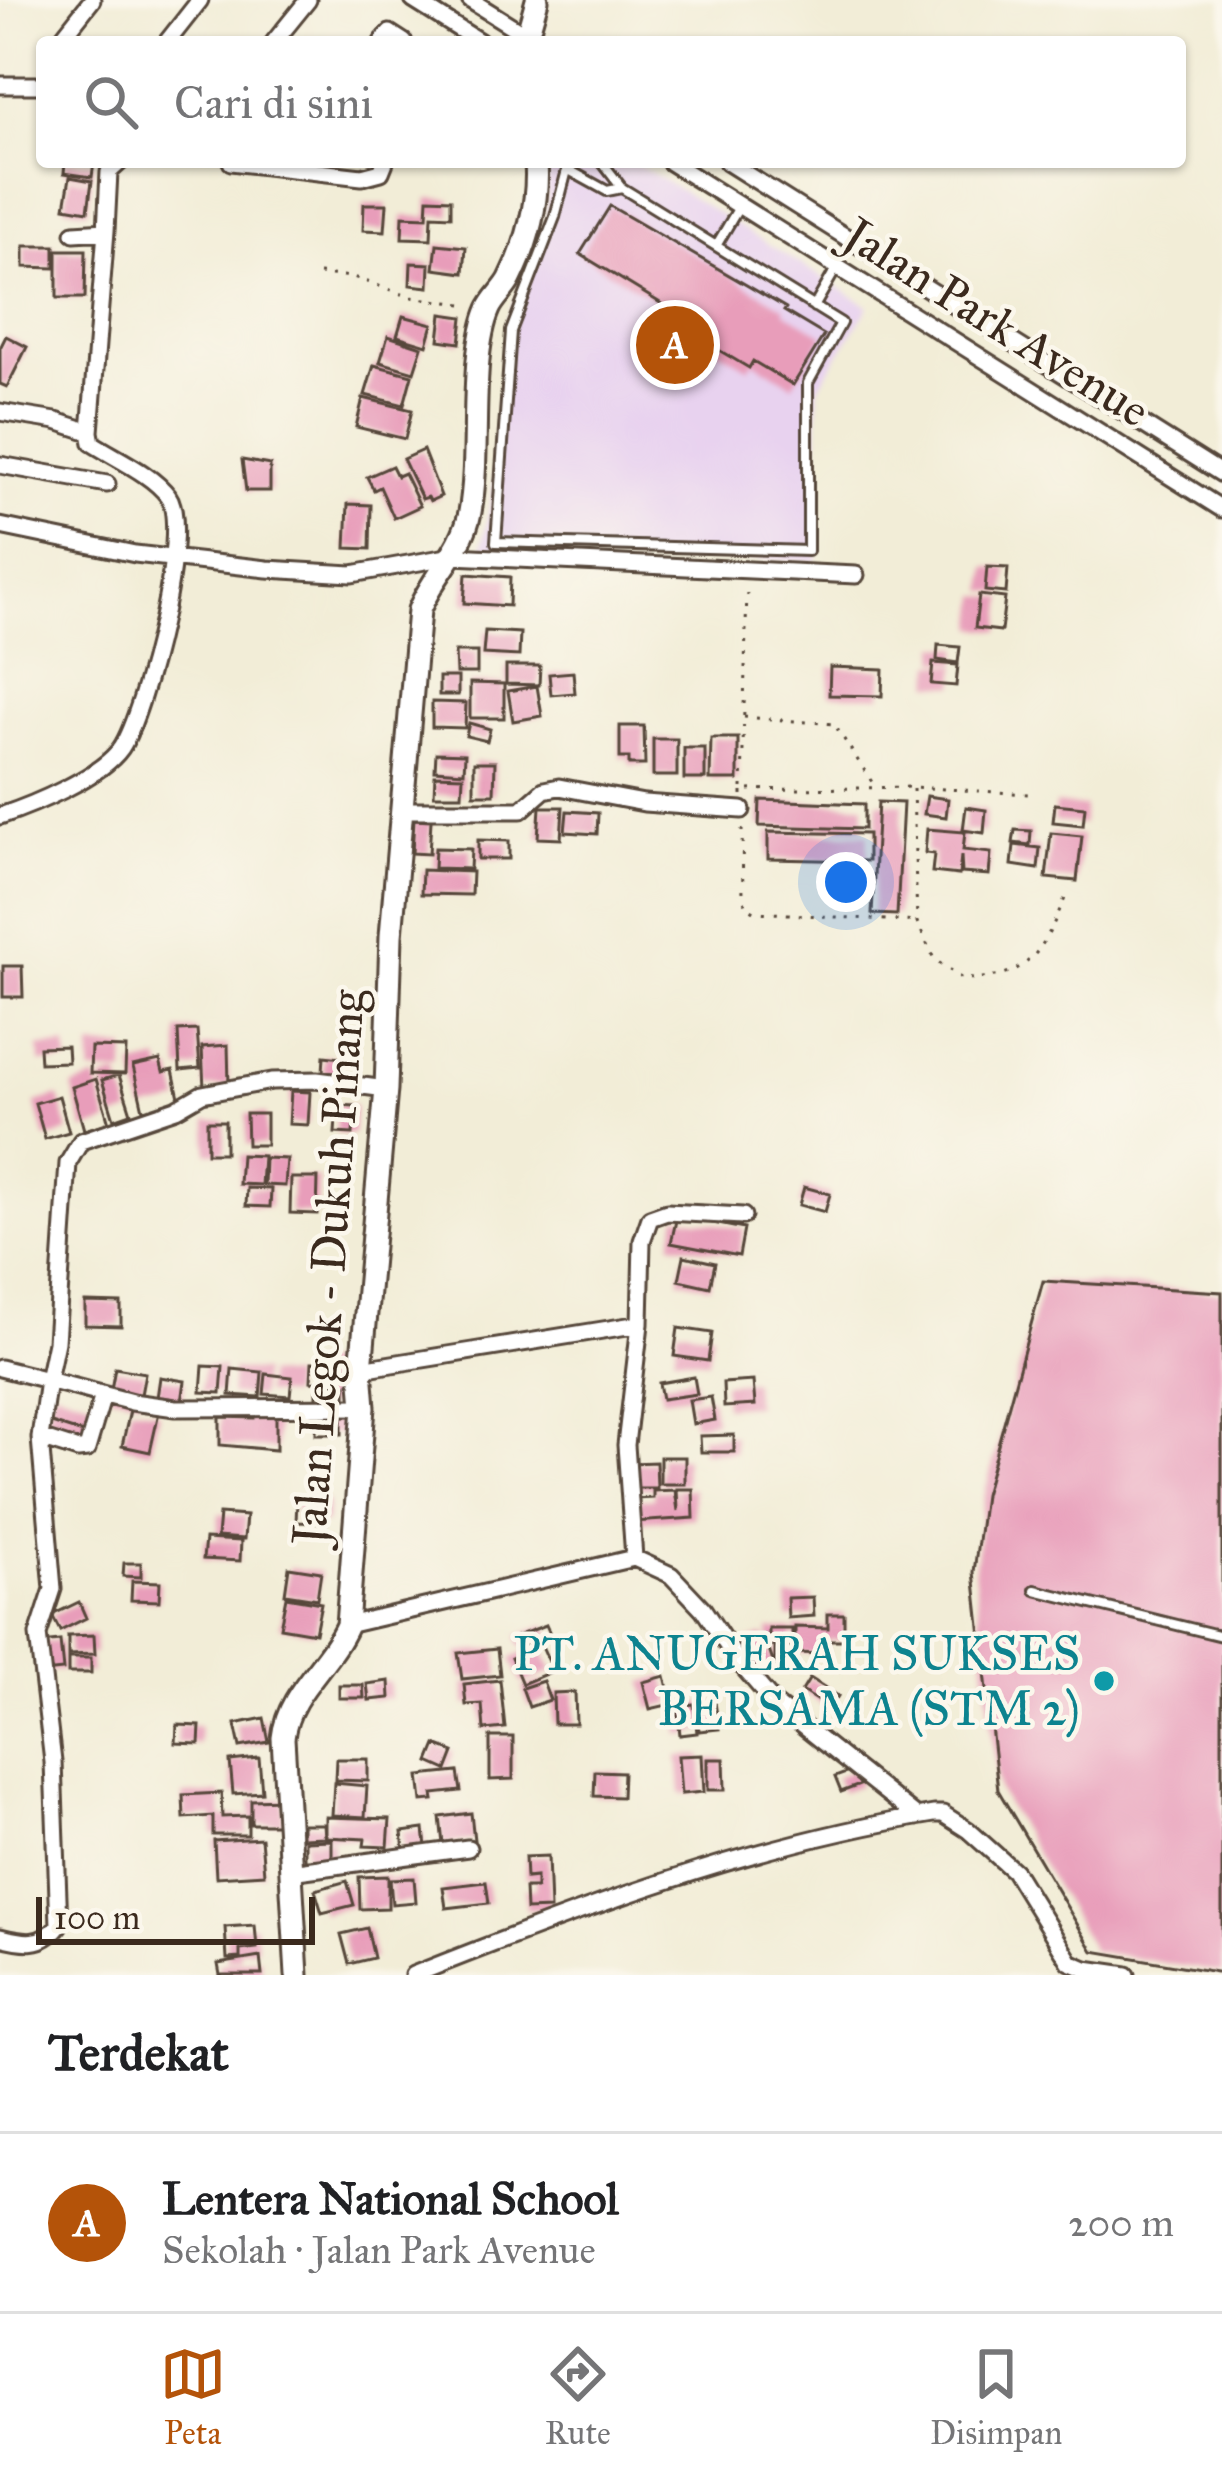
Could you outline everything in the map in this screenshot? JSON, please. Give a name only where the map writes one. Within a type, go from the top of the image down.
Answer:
[{"type":"street","points":[[64,36],[92,0]]},
{"type":"street","points":[[172,36],[200,0]]},
{"type":"street","points":[[279,36],[308,0]]},
{"type":"street","points":[[413,0],[470,36]]},
{"type":"street","points":[[470,0],[534,33],[537,0]]},
{"type":"street","points":[[0,85],[34,84]]},
{"type":"street","points":[[0,816],[94,772],[122,746],[151,670],[173,559],[176,512],[167,495],[92,443],[90,432],[109,172],[113,168]]},
{"type":"street","points":[[283,168],[362,177],[383,168]]},
{"type":"street","points":[[489,309],[510,280],[532,219],[536,168]]},
{"type":"street","name":"Jalan Park Avenue","points":[[680,168],[1222,509]]},
{"type":"street","name":"Jalan Park Avenue","points":[[737,168],[1222,473]]},
{"type":"street","points":[[74,233],[106,231]]},
{"type":"street","name":"Jalan Legok - Dukuh Pinang","points":[[297,1975],[284,1783],[285,1720],[291,1705],[338,1646],[347,1625],[364,1407],[361,1369],[386,1089],[391,936],[419,610],[427,590],[453,556],[471,509],[481,349],[489,309]]},
{"type":"street","points":[[0,412],[90,432]]},
{"type":"street","points":[[0,465],[107,484]]},
{"type":"street","points":[[0,526],[173,559],[352,574],[453,556],[856,575]]},
{"type":"street","points":[[403,810],[520,810],[544,790],[559,787],[644,803],[742,810]]},
{"type":"street","points":[[0,1937],[28,1944],[45,1939],[59,1925],[53,1762],[38,1635],[53,1589],[40,1438],[56,1342],[68,1163],[81,1141],[176,1109],[202,1094],[272,1081],[317,1080],[386,1089]]},
{"type":"street","points":[[634,1558],[626,1445],[640,1324],[642,1241],[650,1218],[667,1212],[743,1216]]},
{"type":"street","points":[[361,1369],[640,1324]]},
{"type":"street","points":[[0,1368],[176,1408],[364,1407]]},
{"type":"street","points":[[40,1438],[87,1449],[103,1395]]},
{"type":"street","points":[[347,1625],[634,1558],[671,1575],[775,1704],[917,1817]]},
{"type":"street","points":[[412,1975],[715,1864],[943,1814],[1014,1871],[1070,1962],[1127,1975]]},
{"type":"street","points":[[290,1872],[468,1848]]},
{"type":"lane","points":[[567,168],[555,217],[511,331],[496,542],[808,551],[808,383],[841,323],[622,188],[607,168]]},
{"type":"lane","points":[[572,168],[607,191],[622,188]]},
{"type":"lane","points":[[716,246],[740,206]]},
{"type":"lane","points":[[814,307],[837,267]]},
{"type":"lane","points":[[1035,1590],[1222,1636]]},
{"type":"path","points":[[320,274],[353,277],[411,297],[489,309]]},
{"type":"path","points":[[748,571],[742,717],[746,906],[767,915],[917,922]]},
{"type":"path","points":[[742,717],[834,724],[875,788]]},
{"type":"path","points":[[742,790],[913,787],[1028,794]]},
{"type":"path","points":[[913,787],[917,922],[934,959],[962,979],[1015,973],[1035,958],[1066,896]]},
{"type":"shaded area","points":[[548,168],[644,168],[869,306],[818,388],[817,561],[481,553],[497,466],[507,320],[546,219]]},
{"type":"building","points":[[64,168],[93,168],[92,177],[64,173]]},
{"type":"building","points":[[70,177],[92,181],[88,211],[65,207]]},
{"type":"building","points":[[428,198],[451,199],[451,216],[432,215],[431,239],[402,238],[403,216],[427,217]]},
{"type":"building","points":[[364,204],[387,204],[385,231],[363,230]]},
{"type":"building","points":[[610,206],[824,335],[793,385],[753,361],[749,368],[680,327],[685,318],[580,254]]},
{"type":"building","points":[[437,244],[466,247],[464,273],[434,269]]},
{"type":"building","points":[[24,246],[55,246],[55,268],[24,267]]},
{"type":"building","points":[[57,250],[86,250],[85,298],[57,298]]},
{"type":"building","points":[[411,263],[430,264],[429,287],[410,285]]},
{"type":"building","points":[[442,314],[463,317],[460,343],[439,340]]},
{"type":"building","points":[[403,316],[433,324],[427,345],[397,336]]},
{"type":"building","points":[[6,336],[27,347],[7,387],[0,384],[0,348]]},
{"type":"building","points":[[388,336],[422,347],[414,372],[380,362]]},
{"type":"building","points":[[374,365],[412,375],[404,405],[365,395]]},
{"type":"building","points":[[363,398],[412,410],[405,439],[356,427]]},
{"type":"building","points":[[423,450],[441,496],[430,501],[422,499],[403,459]]},
{"type":"building","points":[[242,460],[270,465],[270,491],[246,491]]},
{"type":"building","points":[[392,466],[397,476],[404,473],[420,506],[394,518],[380,487],[374,490],[367,477]]},
{"type":"building","points":[[348,504],[371,505],[370,549],[346,548]]},
{"type":"building","points":[[987,567],[1008,568],[1006,593],[985,591]]},
{"type":"building","points":[[466,574],[510,577],[509,606],[464,603]]},
{"type":"building","points":[[979,595],[1005,598],[1001,631],[975,628]]},
{"type":"building","points":[[485,631],[520,633],[519,656],[483,654]]},
{"type":"building","points":[[938,645],[960,647],[958,663],[937,660]]},
{"type":"building","points":[[455,652],[477,652],[477,673],[456,673]]},
{"type":"building","points":[[933,663],[958,665],[956,686],[931,684]]},
{"type":"building","points":[[506,666],[540,666],[539,685],[506,684]]},
{"type":"building","points":[[830,667],[883,669],[882,696],[829,695]]},
{"type":"building","points":[[573,672],[575,693],[551,695],[549,674]]},
{"type":"building","points":[[439,677],[458,677],[458,695],[439,695]]},
{"type":"building","points":[[470,683],[504,684],[504,718],[470,718]]},
{"type":"building","points":[[537,686],[542,716],[513,721],[508,691]]},
{"type":"building","points":[[432,702],[466,703],[465,728],[432,727]]},
{"type":"building","points":[[469,723],[490,729],[487,741],[466,736]]},
{"type":"building","points":[[620,726],[644,726],[645,765],[629,765],[629,758],[620,758]]},
{"type":"building","points":[[711,738],[738,738],[738,780],[710,780]]},
{"type":"building","points":[[653,739],[677,739],[677,776],[653,776]]},
{"type":"building","points":[[684,748],[705,748],[705,779],[684,779]]},
{"type":"building","points":[[436,753],[465,754],[464,772],[435,770]]},
{"type":"building","points":[[474,762],[495,762],[494,794],[474,794]]},
{"type":"building","points":[[435,775],[463,776],[462,795],[434,795]]},
{"type":"building","points":[[927,796],[948,799],[946,817],[924,814]]},
{"type":"building","points":[[760,800],[864,804],[864,829],[759,826]]},
{"type":"building","points":[[878,802],[903,803],[897,915],[872,914]]},
{"type":"building","points":[[1055,804],[1085,807],[1083,825],[1053,822]]},
{"type":"building","points":[[540,807],[563,807],[561,839],[538,838]]},
{"type":"building","points":[[966,807],[986,810],[984,833],[963,830]]},
{"type":"building","points":[[567,811],[598,813],[597,834],[565,832]]},
{"type":"building","points":[[414,819],[431,820],[429,854],[412,853]]},
{"type":"building","points":[[927,829],[965,832],[963,850],[991,853],[989,875],[962,873],[961,856],[959,875],[932,872],[934,854],[925,853]]},
{"type":"building","points":[[1015,830],[1031,831],[1030,845],[1013,843]]},
{"type":"building","points":[[768,832],[868,834],[868,861],[768,859]]},
{"type":"building","points":[[1051,833],[1082,836],[1077,881],[1046,878]]},
{"type":"building","points":[[478,840],[509,841],[509,859],[478,859]]},
{"type":"building","points":[[1014,845],[1040,848],[1038,869],[1012,865]]},
{"type":"building","points":[[435,848],[471,849],[470,869],[434,868]]},
{"type":"building","points":[[422,870],[472,872],[471,895],[421,894]]},
{"type":"building","points":[[3,966],[22,966],[23,997],[3,997]]},
{"type":"building","points":[[197,1030],[200,1068],[180,1070],[178,1031]]},
{"type":"building","points":[[228,1045],[229,1086],[204,1088],[202,1047]]},
{"type":"building","points":[[67,1046],[68,1062],[40,1063],[39,1047]]},
{"type":"building","points":[[91,1047],[126,1048],[125,1074],[90,1073]]},
{"type":"building","points":[[324,1056],[342,1058],[341,1074],[323,1072]]},
{"type":"building","points":[[160,1060],[163,1072],[173,1070],[180,1102],[143,1110],[133,1066]]},
{"type":"building","points":[[119,1075],[131,1113],[114,1119],[102,1080]]},
{"type":"building","points":[[96,1079],[109,1123],[84,1130],[72,1087]]},
{"type":"building","points":[[291,1091],[310,1092],[308,1125],[289,1124]]},
{"type":"building","points":[[59,1096],[69,1132],[45,1139],[35,1103]]},
{"type":"building","points":[[337,1105],[355,1106],[353,1134],[335,1133]]},
{"type":"building","points":[[246,1114],[266,1114],[266,1145],[247,1145]]},
{"type":"building","points":[[207,1121],[225,1121],[225,1153],[207,1153]]},
{"type":"building","points":[[241,1155],[263,1156],[261,1185],[239,1184]]},
{"type":"building","points":[[265,1158],[287,1159],[285,1186],[264,1185]]},
{"type":"building","points":[[291,1178],[318,1178],[317,1214],[290,1213]]},
{"type":"building","points":[[804,1187],[830,1194],[825,1212],[799,1205]]},
{"type":"building","points":[[247,1188],[271,1189],[270,1207],[246,1206]]},
{"type":"building","points":[[677,1216],[744,1229],[739,1256],[671,1243]]},
{"type":"building","points":[[684,1256],[715,1263],[710,1287],[679,1280]]},
{"type":"building","name":"PT. ANUGERAH SUKSES BERSAMA (STM 2)","points":[[1043,1281],[1222,1292],[1222,1973],[1093,1951],[998,1790],[974,1572],[984,1495]]},
{"type":"building","points":[[85,1302],[121,1303],[121,1326],[85,1325]]},
{"type":"building","points":[[678,1328],[712,1333],[708,1361],[674,1356]]},
{"type":"building","points":[[312,1362],[342,1364],[342,1383],[311,1381]]},
{"type":"building","points":[[203,1366],[223,1367],[221,1393],[201,1392]]},
{"type":"building","points":[[115,1368],[145,1373],[140,1400],[110,1395]]},
{"type":"building","points":[[232,1369],[262,1372],[260,1397],[230,1395]]},
{"type":"building","points":[[266,1374],[292,1377],[290,1396],[264,1394]]},
{"type":"building","points":[[160,1377],[185,1381],[182,1402],[157,1398]]},
{"type":"building","points":[[694,1377],[697,1394],[662,1399],[659,1383]]},
{"type":"building","points":[[753,1381],[755,1405],[724,1407],[723,1383]]},
{"type":"building","points":[[317,1385],[346,1385],[346,1406],[317,1405]]},
{"type":"building","points":[[54,1390],[96,1402],[86,1434],[45,1421]]},
{"type":"building","points":[[711,1397],[715,1420],[693,1424],[689,1400]]},
{"type":"building","points":[[131,1406],[159,1412],[150,1452],[122,1446]]},
{"type":"building","points":[[316,1411],[342,1411],[342,1434],[316,1434]]},
{"type":"building","points":[[254,1412],[276,1412],[276,1450],[220,1445],[220,1417],[254,1418]]},
{"type":"building","points":[[734,1435],[734,1452],[701,1452],[700,1436]]},
{"type":"building","points":[[660,1457],[685,1457],[685,1484],[660,1484]]},
{"type":"building","points":[[656,1462],[657,1488],[631,1488],[631,1463]]},
{"type":"building","points":[[677,1489],[693,1489],[694,1518],[634,1522],[634,1499],[653,1498],[653,1491],[675,1490],[678,1511]]},
{"type":"building","points":[[297,1500],[328,1501],[327,1523],[296,1522]]},
{"type":"building","points":[[219,1514],[246,1516],[244,1539],[217,1537]]},
{"type":"building","points":[[205,1539],[241,1541],[240,1561],[203,1559]]},
{"type":"building","points":[[124,1563],[141,1563],[141,1577],[123,1576]]},
{"type":"building","points":[[289,1567],[321,1572],[317,1599],[285,1594]]},
{"type":"building","points":[[132,1581],[160,1582],[159,1601],[131,1600]]},
{"type":"building","points":[[286,1597],[321,1603],[315,1633],[280,1627]]},
{"type":"building","points":[[813,1597],[814,1616],[788,1618],[787,1598]]},
{"type":"building","points":[[79,1602],[86,1618],[60,1631],[52,1615]]},
{"type":"building","points":[[828,1614],[844,1614],[844,1640],[827,1640],[827,1654],[793,1653],[794,1666],[775,1666],[775,1649],[795,1649],[795,1627],[828,1628]]},
{"type":"building","points":[[546,1625],[551,1636],[521,1647],[517,1636]]},
{"type":"building","points":[[769,1629],[792,1629],[792,1646],[769,1646]]},
{"type":"building","points":[[94,1635],[95,1654],[68,1655],[68,1636]]},
{"type":"building","points":[[764,1635],[774,1665],[751,1673],[740,1643]]},
{"type":"building","points":[[60,1641],[63,1670],[43,1672],[40,1643]]},
{"type":"building","points":[[542,1646],[553,1671],[522,1684],[511,1658]]},
{"type":"building","points":[[497,1649],[500,1675],[462,1679],[458,1653]]},
{"type":"building","points":[[68,1658],[91,1658],[91,1673],[68,1673]]},
{"type":"building","points":[[665,1676],[672,1704],[650,1709],[643,1682]]},
{"type":"building","points":[[810,1678],[838,1696],[830,1709],[802,1691]]},
{"type":"building","points":[[500,1680],[505,1728],[484,1730],[482,1704],[466,1705],[464,1684]]},
{"type":"building","points":[[389,1681],[390,1698],[369,1700],[367,1684]]},
{"type":"building","points":[[543,1681],[550,1700],[529,1707],[522,1688]]},
{"type":"building","points":[[339,1685],[363,1685],[364,1698],[339,1698]]},
{"type":"building","points":[[575,1692],[576,1724],[554,1724],[553,1693]]},
{"type":"building","points":[[715,1702],[719,1729],[699,1731],[696,1704]]},
{"type":"building","points":[[694,1704],[697,1733],[680,1735],[677,1706]]},
{"type":"building","points":[[264,1718],[269,1742],[240,1747],[235,1724]]},
{"type":"building","points":[[177,1725],[200,1726],[199,1744],[176,1743]]},
{"type":"building","points":[[490,1737],[513,1737],[513,1779],[490,1780]]},
{"type":"building","points":[[436,1745],[454,1752],[447,1770],[429,1762]]},
{"type":"building","points":[[702,1755],[704,1792],[681,1794],[678,1756]]},
{"type":"building","points":[[259,1758],[262,1792],[233,1794],[230,1761]]},
{"type":"building","points":[[336,1759],[368,1759],[368,1781],[335,1780]]},
{"type":"building","points":[[708,1759],[724,1759],[725,1790],[708,1790]]},
{"type":"building","points":[[854,1770],[860,1785],[841,1792],[835,1777]]},
{"type":"building","points":[[595,1771],[623,1772],[622,1797],[594,1796]]},
{"type":"building","points":[[458,1772],[461,1791],[433,1794],[434,1800],[422,1801],[419,1776]]},
{"type":"building","points":[[334,1783],[367,1786],[365,1817],[332,1815]]},
{"type":"building","points":[[221,1793],[222,1817],[248,1816],[248,1835],[213,1835],[213,1816],[184,1818],[183,1795]]},
{"type":"building","points":[[283,1799],[283,1824],[251,1824],[251,1800]]},
{"type":"building","points":[[471,1813],[474,1840],[443,1844],[440,1817]]},
{"type":"building","points":[[326,1817],[390,1819],[388,1847],[364,1846],[365,1839],[326,1837]]},
{"type":"building","points":[[302,1824],[324,1824],[325,1837],[302,1838]]},
{"type":"building","points":[[424,1829],[426,1847],[404,1850],[402,1832]]},
{"type":"building","points":[[261,1838],[264,1874],[216,1877],[214,1841]]},
{"type":"building","points":[[332,1840],[332,1860],[321,1865],[321,1860],[305,1860],[305,1841]]},
{"type":"building","points":[[548,1856],[550,1909],[526,1910],[525,1888],[536,1888],[536,1877],[526,1878],[525,1857]]},
{"type":"building","points":[[388,1876],[388,1908],[360,1909],[359,1877]]},
{"type":"building","points":[[414,1878],[416,1902],[392,1904],[390,1879]]},
{"type":"building","points":[[347,1881],[354,1905],[322,1913],[315,1890]]},
{"type":"building","points":[[486,1882],[489,1903],[446,1908],[443,1887]]},
{"type":"building","points":[[255,1925],[257,1948],[240,1950],[240,1958],[227,1959],[225,1927]]},
{"type":"building","points":[[367,1928],[374,1958],[349,1964],[341,1934]]},
{"type":"building","points":[[260,1957],[262,1975],[220,1975],[218,1964]]},
{"type":"place","name":"Lentera National School","points":[[675,345]]},
{"type":"place","name":"PT. ANUGERAH SUKSES BERSAMA (STM 2)","points":[[1104,1681]]}]
